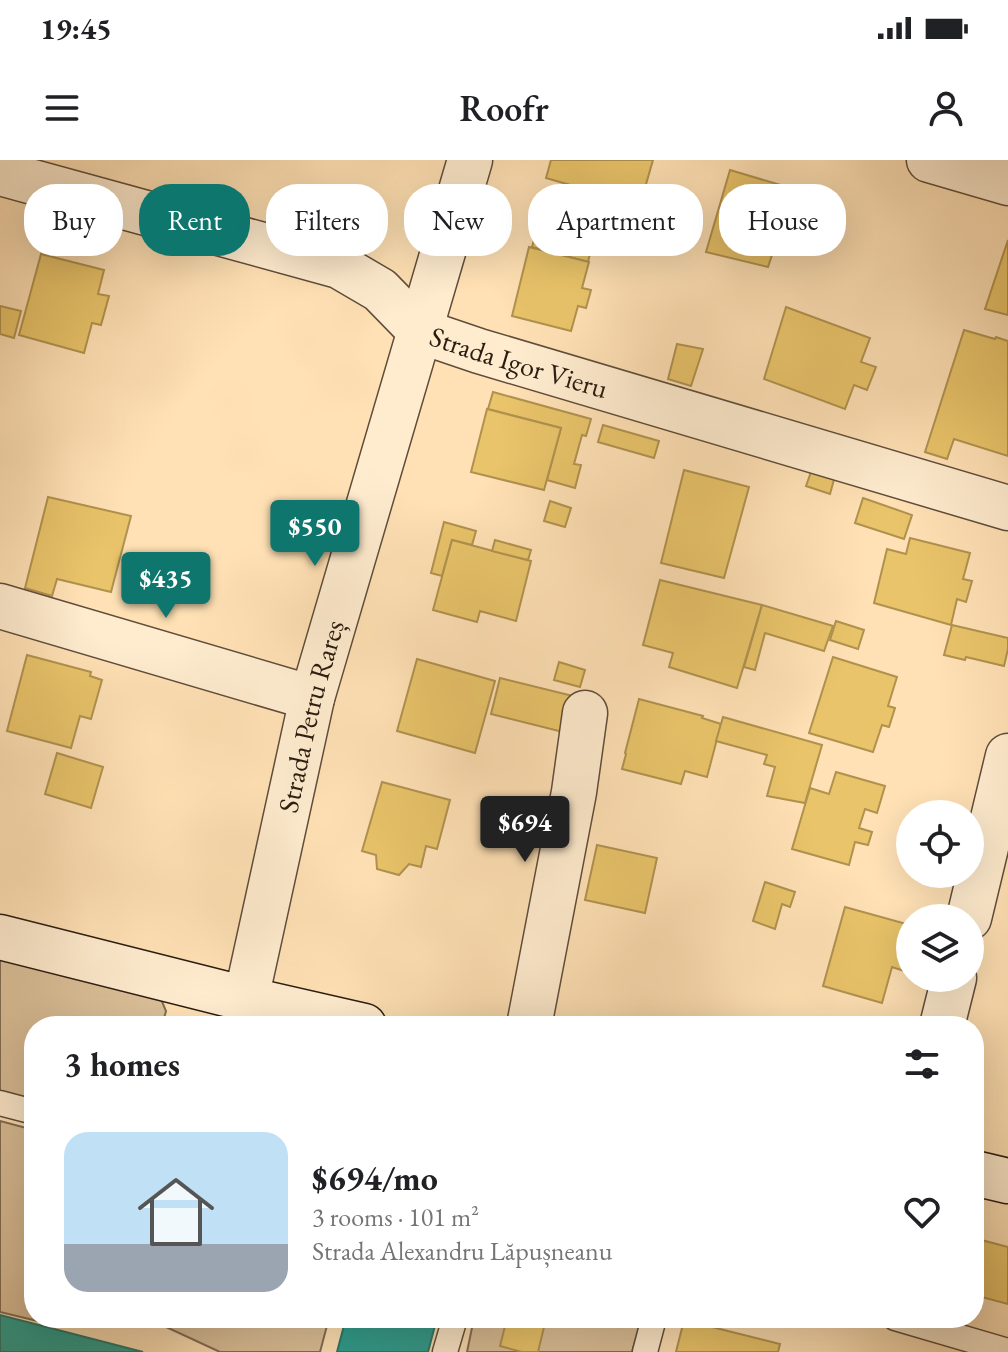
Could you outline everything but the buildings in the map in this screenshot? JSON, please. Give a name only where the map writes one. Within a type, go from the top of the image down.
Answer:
[{"type":"street","name":"Strada Petru Rareș","points":[[246,999],[312,698],[470,160]]},
{"type":"street","points":[[929,160],[1008,183]]},
{"type":"street","name":"Strada Igor Vieru","points":[[0,173],[339,266],[380,290],[420,331],[494,356],[1008,508]]},
{"type":"street","points":[[0,606],[312,698]]},
{"type":"street","points":[[531,1016],[574,792],[585,713]]},
{"type":"street","points":[[972,904],[1008,756]]},
{"type":"street","points":[[0,937],[320,1016]]},
{"type":"street","points":[[944,1016],[950,992]]},
{"type":"street","points":[[984,1175],[1008,1181]]},
{"type":"lane","points":[[0,1103],[24,1109]]},
{"type":"lane","points":[[445,1352],[452,1328]]},
{"type":"lane","points":[[645,1352],[651,1328]]},
{"type":"lane","points":[[929,1328],[1008,1351]]},
{"type":"shaded area","points":[[0,954],[161,999],[165,1016],[24,1016],[24,1102],[0,1096]]},
{"type":"shaded area","points":[[0,1121],[24,1127],[24,1318],[0,1312]]},
{"type":"shaded area","points":[[168,1328],[326,1328],[320,1352],[220,1352]]},
{"type":"shaded area","points":[[472,1328],[639,1328],[632,1352],[467,1352]]}]
